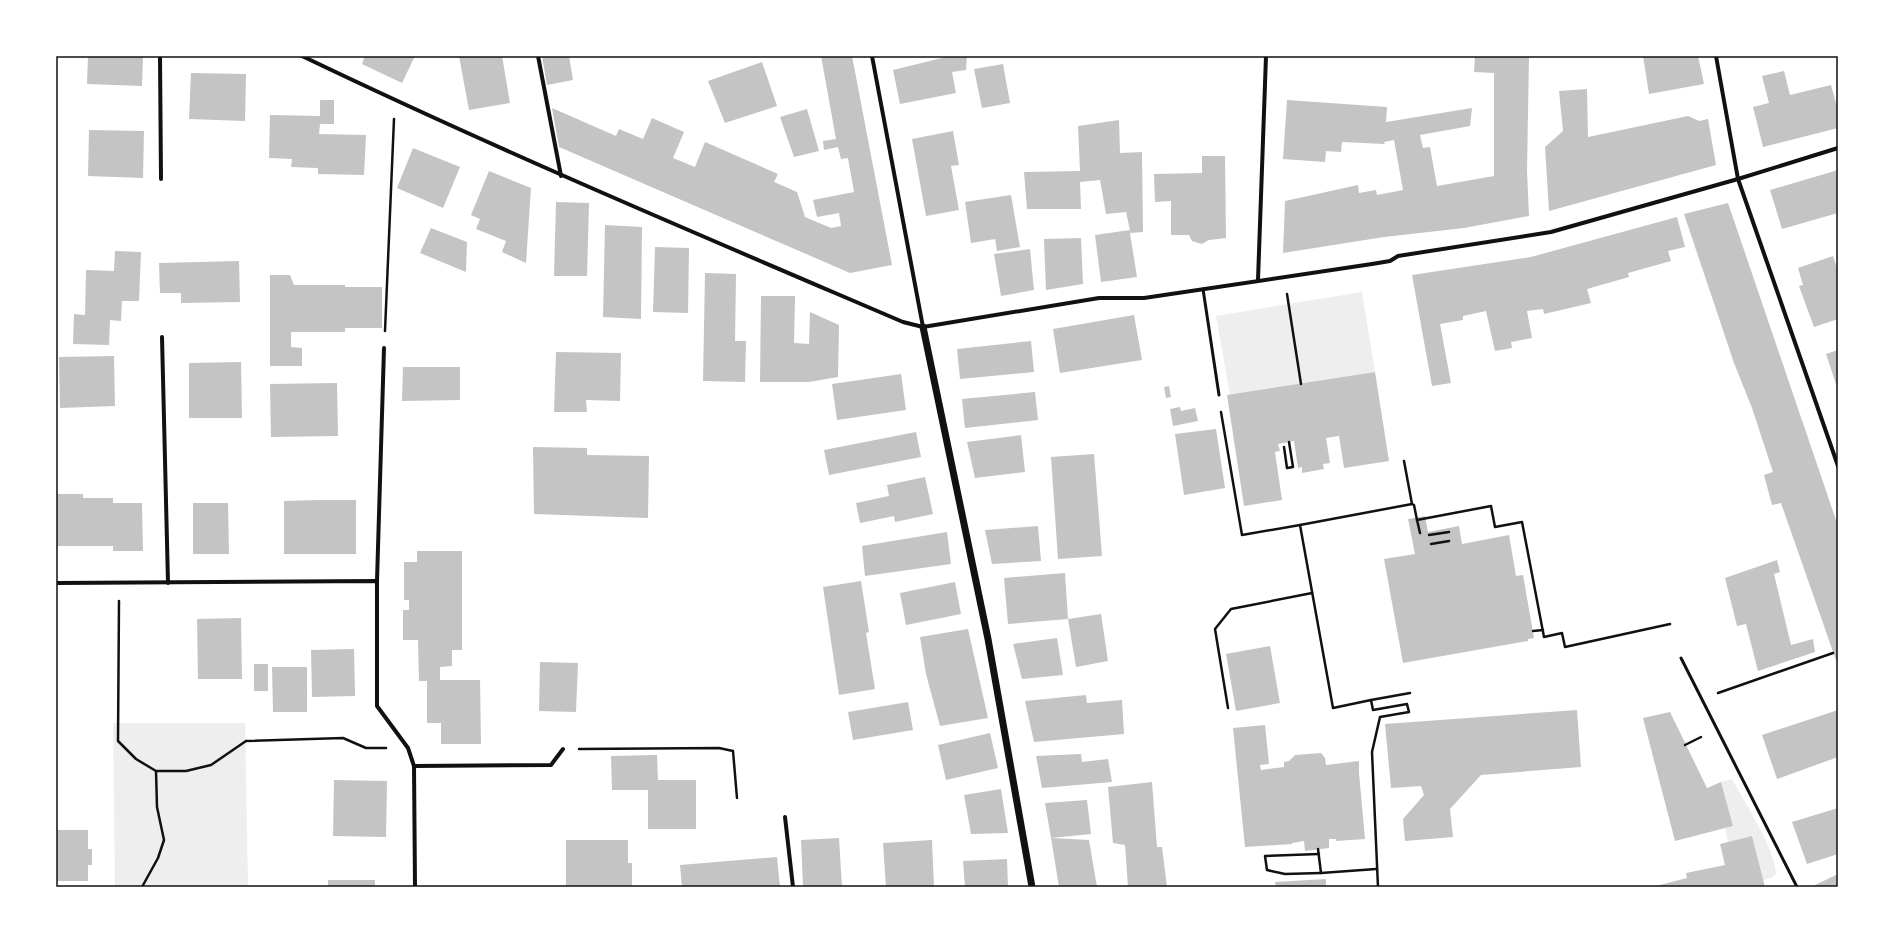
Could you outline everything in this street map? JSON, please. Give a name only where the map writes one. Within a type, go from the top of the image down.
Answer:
[{"type":"street","points":[[160,56],[161,179]]},
{"type":"street","points":[[302,56],[561,176],[903,322],[923,327],[1099,298],[1144,298],[1390,261],[1398,256],[1551,232],[1738,179],[1838,148]]},
{"type":"street","points":[[538,56],[561,176]]},
{"type":"street","points":[[872,56],[923,327],[988,639],[1032,887]]},
{"type":"street","points":[[1258,280],[1266,56]]},
{"type":"street","points":[[1716,56],[1738,179],[1838,466]]},
{"type":"street","points":[[162,337],[168,583]]},
{"type":"street","points":[[384,348],[377,581],[377,706],[408,748],[414,766],[415,887]]},
{"type":"street","points":[[56,583],[377,581]]},
{"type":"street","points":[[414,766],[551,765],[563,749]]},
{"type":"street","points":[[785,816],[793,887]]},
{"type":"lane","points":[[1203,289],[1219,395]]},
{"type":"lane","points":[[1681,658],[1797,887]]},
{"type":"path","points":[[384,348],[395,100]]},
{"type":"path","points":[[1284,277],[1301,384]]},
{"type":"path","points":[[1219,395],[1242,535],[1412,504]]},
{"type":"path","points":[[1284,447],[1287,468],[1294,467],[1289,442]]},
{"type":"path","points":[[1404,461],[1412,504],[1414,504],[1420,533]]},
{"type":"path","points":[[1417,520],[1491,506],[1495,527],[1522,522],[1544,637],[1562,633],[1565,647],[1670,624]]},
{"type":"path","points":[[1300,525],[1333,708],[1410,693]]},
{"type":"path","points":[[1429,535],[1449,532]]},
{"type":"path","points":[[1431,544],[1449,541]]},
{"type":"path","points":[[119,582],[118,741],[136,759],[156,771],[186,771],[211,765],[246,741],[343,738],[366,748],[408,748]]},
{"type":"path","points":[[1228,708],[1215,629],[1231,609],[1312,593]]},
{"type":"path","points":[[1533,632],[1543,630]]},
{"type":"path","points":[[1728,690],[1833,653]]},
{"type":"path","points":[[1371,700],[1373,710],[1407,704],[1408,712],[1380,717],[1372,752],[1378,887]]},
{"type":"path","points":[[563,749],[719,748],[733,751],[737,798]]},
{"type":"path","points":[[142,887],[158,858],[164,840],[157,806],[156,771]]},
{"type":"path","points":[[1318,849],[1321,873]]},
{"type":"path","points":[[1319,854],[1265,856],[1267,870],[1285,874],[1376,869]]},
{"type":"shaded area","points":[[1362,292],[1375,372],[1230,395],[1216,316]]},
{"type":"shaded area","points":[[113,723],[245,723],[248,887],[115,887]]},
{"type":"shaded area","points":[[1732,779],[1771,852],[1776,874],[1771,878],[1763,880],[1752,836],[1728,842],[1725,828],[1733,826],[1721,782]]},
{"type":"building","points":[[88,56],[143,56],[142,86],[87,84]]},
{"type":"building","points":[[365,56],[415,56],[402,83],[362,64]]},
{"type":"building","points":[[459,56],[502,56],[510,103],[469,110]]},
{"type":"building","points":[[542,56],[569,56],[573,80],[547,85]]},
{"type":"building","points":[[821,56],[852,56],[892,265],[850,273],[559,147],[552,108],[616,136],[619,129],[643,139],[652,118],[684,132],[673,158],[695,167],[705,142],[778,174],[774,182],[797,192],[805,217],[831,228],[841,226],[839,213],[817,217],[813,200],[854,192],[848,158],[841,159],[838,147],[824,150],[823,141],[836,139]]},
{"type":"building","points":[[950,56],[967,56],[966,70],[952,72],[956,93],[900,104],[893,70]]},
{"type":"building","points":[[1475,56],[1529,56],[1527,171],[1529,216],[1464,228],[1384,237],[1283,253],[1285,201],[1358,185],[1359,193],[1376,190],[1377,195],[1403,190],[1394,140],[1384,142],[1385,144],[1342,142],[1341,152],[1326,151],[1325,162],[1283,159],[1287,100],[1387,107],[1386,122],[1472,108],[1470,126],[1420,135],[1423,148],[1430,147],[1437,186],[1494,176],[1494,73],[1474,72]]},
{"type":"building","points":[[1643,56],[1698,56],[1704,84],[1649,94]]},
{"type":"building","points":[[762,62],[777,106],[725,123],[708,81]]},
{"type":"building","points":[[1003,64],[1010,103],[982,108],[974,69]]},
{"type":"building","points":[[1784,71],[1790,95],[1831,85],[1838,110],[1838,128],[1763,147],[1753,107],[1769,103],[1762,76]]},
{"type":"building","points":[[191,73],[246,74],[245,121],[189,119]]},
{"type":"building","points":[[1587,89],[1588,137],[1688,116],[1699,121],[1708,119],[1716,165],[1549,211],[1545,147],[1563,131],[1559,91]]},
{"type":"building","points":[[320,100],[334,100],[334,124],[320,124],[319,134],[366,135],[364,175],[318,174],[318,168],[291,167],[292,159],[269,158],[270,115],[320,116]]},
{"type":"building","points":[[807,109],[819,151],[794,157],[780,117]]},
{"type":"building","points":[[1119,120],[1120,153],[1142,152],[1143,232],[1130,233],[1137,277],[1101,282],[1095,235],[1130,230],[1126,212],[1106,214],[1100,180],[1080,182],[1081,209],[1027,209],[1024,172],[1080,171],[1078,126]]},
{"type":"building","points":[[89,130],[144,131],[143,178],[88,176]]},
{"type":"building","points":[[953,131],[959,165],[951,166],[959,210],[926,216],[912,139]]},
{"type":"building","points":[[413,148],[460,167],[443,208],[397,188]]},
{"type":"building","points":[[1202,156],[1225,156],[1226,238],[1209,240],[1202,244],[1192,241],[1189,235],[1171,235],[1171,201],[1155,202],[1154,174],[1202,173]]},
{"type":"building","points":[[1838,170],[1838,213],[1782,229],[1770,190]]},
{"type":"building","points":[[489,171],[531,188],[526,263],[502,252],[506,241],[476,229],[480,219],[471,215]]},
{"type":"building","points":[[1011,195],[1020,247],[997,251],[995,239],[971,243],[965,202]]},
{"type":"building","points":[[556,202],[589,203],[587,276],[554,276]]},
{"type":"building","points":[[1728,203],[1838,526],[1838,666],[1781,503],[1772,505],[1764,475],[1773,472],[1752,408],[1734,363],[1684,214]]},
{"type":"building","points":[[1677,217],[1685,247],[1668,251],[1671,261],[1628,273],[1629,277],[1587,289],[1591,303],[1544,314],[1543,309],[1527,311],[1532,338],[1511,342],[1512,348],[1495,351],[1486,311],[1463,316],[1463,320],[1440,324],[1451,383],[1432,386],[1412,275],[1531,257]]},
{"type":"building","points":[[605,225],[642,227],[641,319],[603,317]]},
{"type":"building","points":[[431,228],[467,242],[466,272],[420,253]]},
{"type":"building","points":[[1081,238],[1083,284],[1046,290],[1044,239]]},
{"type":"building","points":[[655,247],[689,248],[688,313],[653,312]]},
{"type":"building","points":[[1030,249],[1034,290],[1001,296],[994,254]]},
{"type":"building","points":[[115,251],[141,252],[139,301],[122,301],[121,321],[110,320],[109,345],[73,344],[74,314],[85,315],[86,270],[114,271]]},
{"type":"building","points":[[1833,256],[1838,271],[1838,319],[1814,327],[1799,286],[1803,285],[1798,268]]},
{"type":"building","points":[[239,261],[240,302],[181,303],[181,293],[160,293],[159,263]]},
{"type":"building","points":[[705,273],[736,274],[735,341],[746,341],[745,382],[703,381]]},
{"type":"building","points":[[270,275],[290,275],[294,285],[382,287],[382,328],[345,328],[345,332],[291,332],[291,347],[302,348],[302,366],[270,366]]},
{"type":"building","points":[[761,296],[795,296],[794,343],[809,344],[810,312],[839,325],[838,377],[809,382],[760,382]]},
{"type":"building","points":[[1134,315],[1142,360],[1060,373],[1053,329]]},
{"type":"building","points":[[1031,341],[1034,372],[960,379],[957,349]]},
{"type":"building","points":[[1838,350],[1838,390],[1826,354]]},
{"type":"building","points":[[556,352],[621,353],[620,401],[586,400],[587,412],[554,412]]},
{"type":"building","points":[[114,356],[115,406],[60,408],[59,357]]},
{"type":"building","points":[[241,362],[242,418],[189,418],[189,363]]},
{"type":"building","points":[[403,367],[460,367],[460,400],[402,401]]},
{"type":"building","points":[[1375,372],[1389,461],[1344,468],[1339,436],[1326,438],[1330,463],[1323,464],[1324,469],[1302,473],[1302,467],[1298,468],[1294,441],[1278,444],[1280,451],[1275,452],[1282,500],[1244,506],[1227,395]]},
{"type":"building","points":[[901,374],[906,410],[837,420],[832,384]]},
{"type":"building","points":[[337,383],[338,436],[271,437],[270,384]]},
{"type":"building","points":[[1169,386],[1171,397],[1166,398],[1164,387]]},
{"type":"building","points":[[1035,392],[1038,420],[965,428],[962,399]]},
{"type":"building","points":[[1180,407],[1181,411],[1195,408],[1198,421],[1173,426],[1170,409]]},
{"type":"building","points":[[1216,429],[1225,488],[1184,495],[1175,434]]},
{"type":"building","points":[[916,432],[921,457],[829,475],[824,450]]},
{"type":"building","points":[[1021,435],[1025,472],[975,478],[967,442]]},
{"type":"building","points":[[533,447],[587,448],[587,455],[649,456],[648,518],[534,514]]},
{"type":"building","points":[[1094,454],[1102,556],[1058,559],[1051,457]]},
{"type":"building","points":[[925,477],[933,514],[895,522],[894,516],[860,523],[856,503],[889,496],[887,485]]},
{"type":"building","points":[[56,494],[83,494],[83,498],[113,498],[113,503],[142,503],[143,551],[113,551],[113,546],[56,546]]},
{"type":"building","points":[[356,500],[356,554],[284,554],[284,501]]},
{"type":"building","points":[[193,503],[228,503],[229,554],[193,554]]},
{"type":"building","points":[[1425,516],[1428,532],[1459,526],[1462,544],[1509,535],[1516,576],[1523,575],[1534,638],[1528,639],[1528,641],[1403,663],[1384,559],[1415,554],[1408,519]]},
{"type":"building","points":[[1038,526],[1041,561],[992,564],[985,530]]},
{"type":"building","points":[[947,532],[951,564],[865,576],[862,546]]},
{"type":"building","points":[[417,551],[462,551],[462,650],[452,650],[452,666],[440,667],[440,680],[480,680],[481,744],[441,744],[441,723],[427,723],[427,681],[419,681],[418,640],[403,640],[403,610],[409,610],[409,600],[404,600],[404,562],[417,562]]},
{"type":"building","points":[[1777,560],[1780,572],[1774,574],[1791,645],[1813,639],[1815,652],[1758,671],[1746,624],[1737,626],[1725,578]]},
{"type":"building","points":[[1065,573],[1068,619],[1008,624],[1004,578]]},
{"type":"building","points":[[861,581],[869,632],[866,633],[875,689],[839,695],[823,587]]},
{"type":"building","points":[[955,582],[961,614],[906,625],[900,593]]},
{"type":"building","points":[[1101,614],[1108,661],[1076,667],[1068,619]]},
{"type":"building","points":[[241,618],[242,679],[198,679],[197,619]]},
{"type":"building","points":[[968,629],[988,718],[940,726],[926,674],[920,637]]},
{"type":"building","points":[[1057,638],[1063,675],[1022,679],[1013,644]]},
{"type":"building","points":[[1270,646],[1280,703],[1236,711],[1226,654]]},
{"type":"building","points":[[354,649],[355,696],[312,697],[311,650]]},
{"type":"building","points":[[540,662],[578,663],[576,712],[539,711]]},
{"type":"building","points":[[254,664],[268,664],[268,691],[254,691]]},
{"type":"building","points":[[272,667],[307,667],[307,712],[273,712]]},
{"type":"building","points":[[1086,695],[1087,703],[1122,700],[1124,734],[1034,742],[1025,701]]},
{"type":"building","points":[[908,702],[913,730],[853,740],[848,712]]},
{"type":"building","points":[[1577,710],[1581,767],[1481,775],[1450,809],[1453,837],[1405,841],[1403,819],[1424,795],[1421,786],[1391,788],[1385,724]]},
{"type":"building","points":[[1838,710],[1838,757],[1777,779],[1762,735]]},
{"type":"building","points":[[1670,712],[1707,788],[1721,782],[1733,826],[1675,841],[1643,718]]},
{"type":"building","points":[[1265,725],[1269,764],[1260,765],[1261,770],[1284,767],[1284,762],[1289,761],[1295,755],[1321,753],[1325,758],[1326,765],[1359,761],[1365,839],[1336,841],[1336,839],[1329,839],[1329,848],[1305,851],[1304,841],[1292,844],[1245,847],[1233,728]]},
{"type":"building","points":[[990,733],[998,768],[946,780],[938,745]]},
{"type":"building","points":[[1081,754],[1082,762],[1108,759],[1112,782],[1042,788],[1036,756]]},
{"type":"building","points":[[657,755],[658,780],[696,780],[696,829],[648,829],[648,790],[612,790],[611,756]]},
{"type":"building","points":[[334,780],[387,781],[386,837],[333,836]]},
{"type":"building","points":[[1152,782],[1157,847],[1162,847],[1167,887],[1128,887],[1125,845],[1113,843],[1108,787]]},
{"type":"building","points":[[1001,789],[1008,833],[971,834],[964,795]]},
{"type":"building","points":[[1087,800],[1091,834],[1051,838],[1045,803]]},
{"type":"building","points":[[1838,808],[1838,854],[1807,864],[1792,822]]},
{"type":"building","points":[[56,830],[88,830],[88,849],[92,849],[92,865],[88,865],[88,881],[56,881]]},
{"type":"building","points":[[1752,836],[1765,887],[1652,887],[1687,878],[1686,873],[1725,865],[1720,844]]},
{"type":"building","points":[[839,838],[842,887],[803,887],[801,840]]},
{"type":"building","points":[[1051,838],[1089,840],[1097,887],[1059,887]]},
{"type":"building","points":[[566,840],[628,840],[628,863],[632,863],[632,887],[566,887]]},
{"type":"building","points":[[932,840],[934,887],[886,887],[883,843]]},
{"type":"building","points":[[777,857],[780,887],[682,887],[680,865]]},
{"type":"building","points":[[1007,859],[1008,887],[965,887],[963,861]]},
{"type":"building","points":[[1838,874],[1838,887],[1811,887]]},
{"type":"building","points":[[1326,879],[1326,887],[1276,887],[1275,882]]},
{"type":"building","points":[[328,880],[375,880],[375,887],[328,887]]}]
